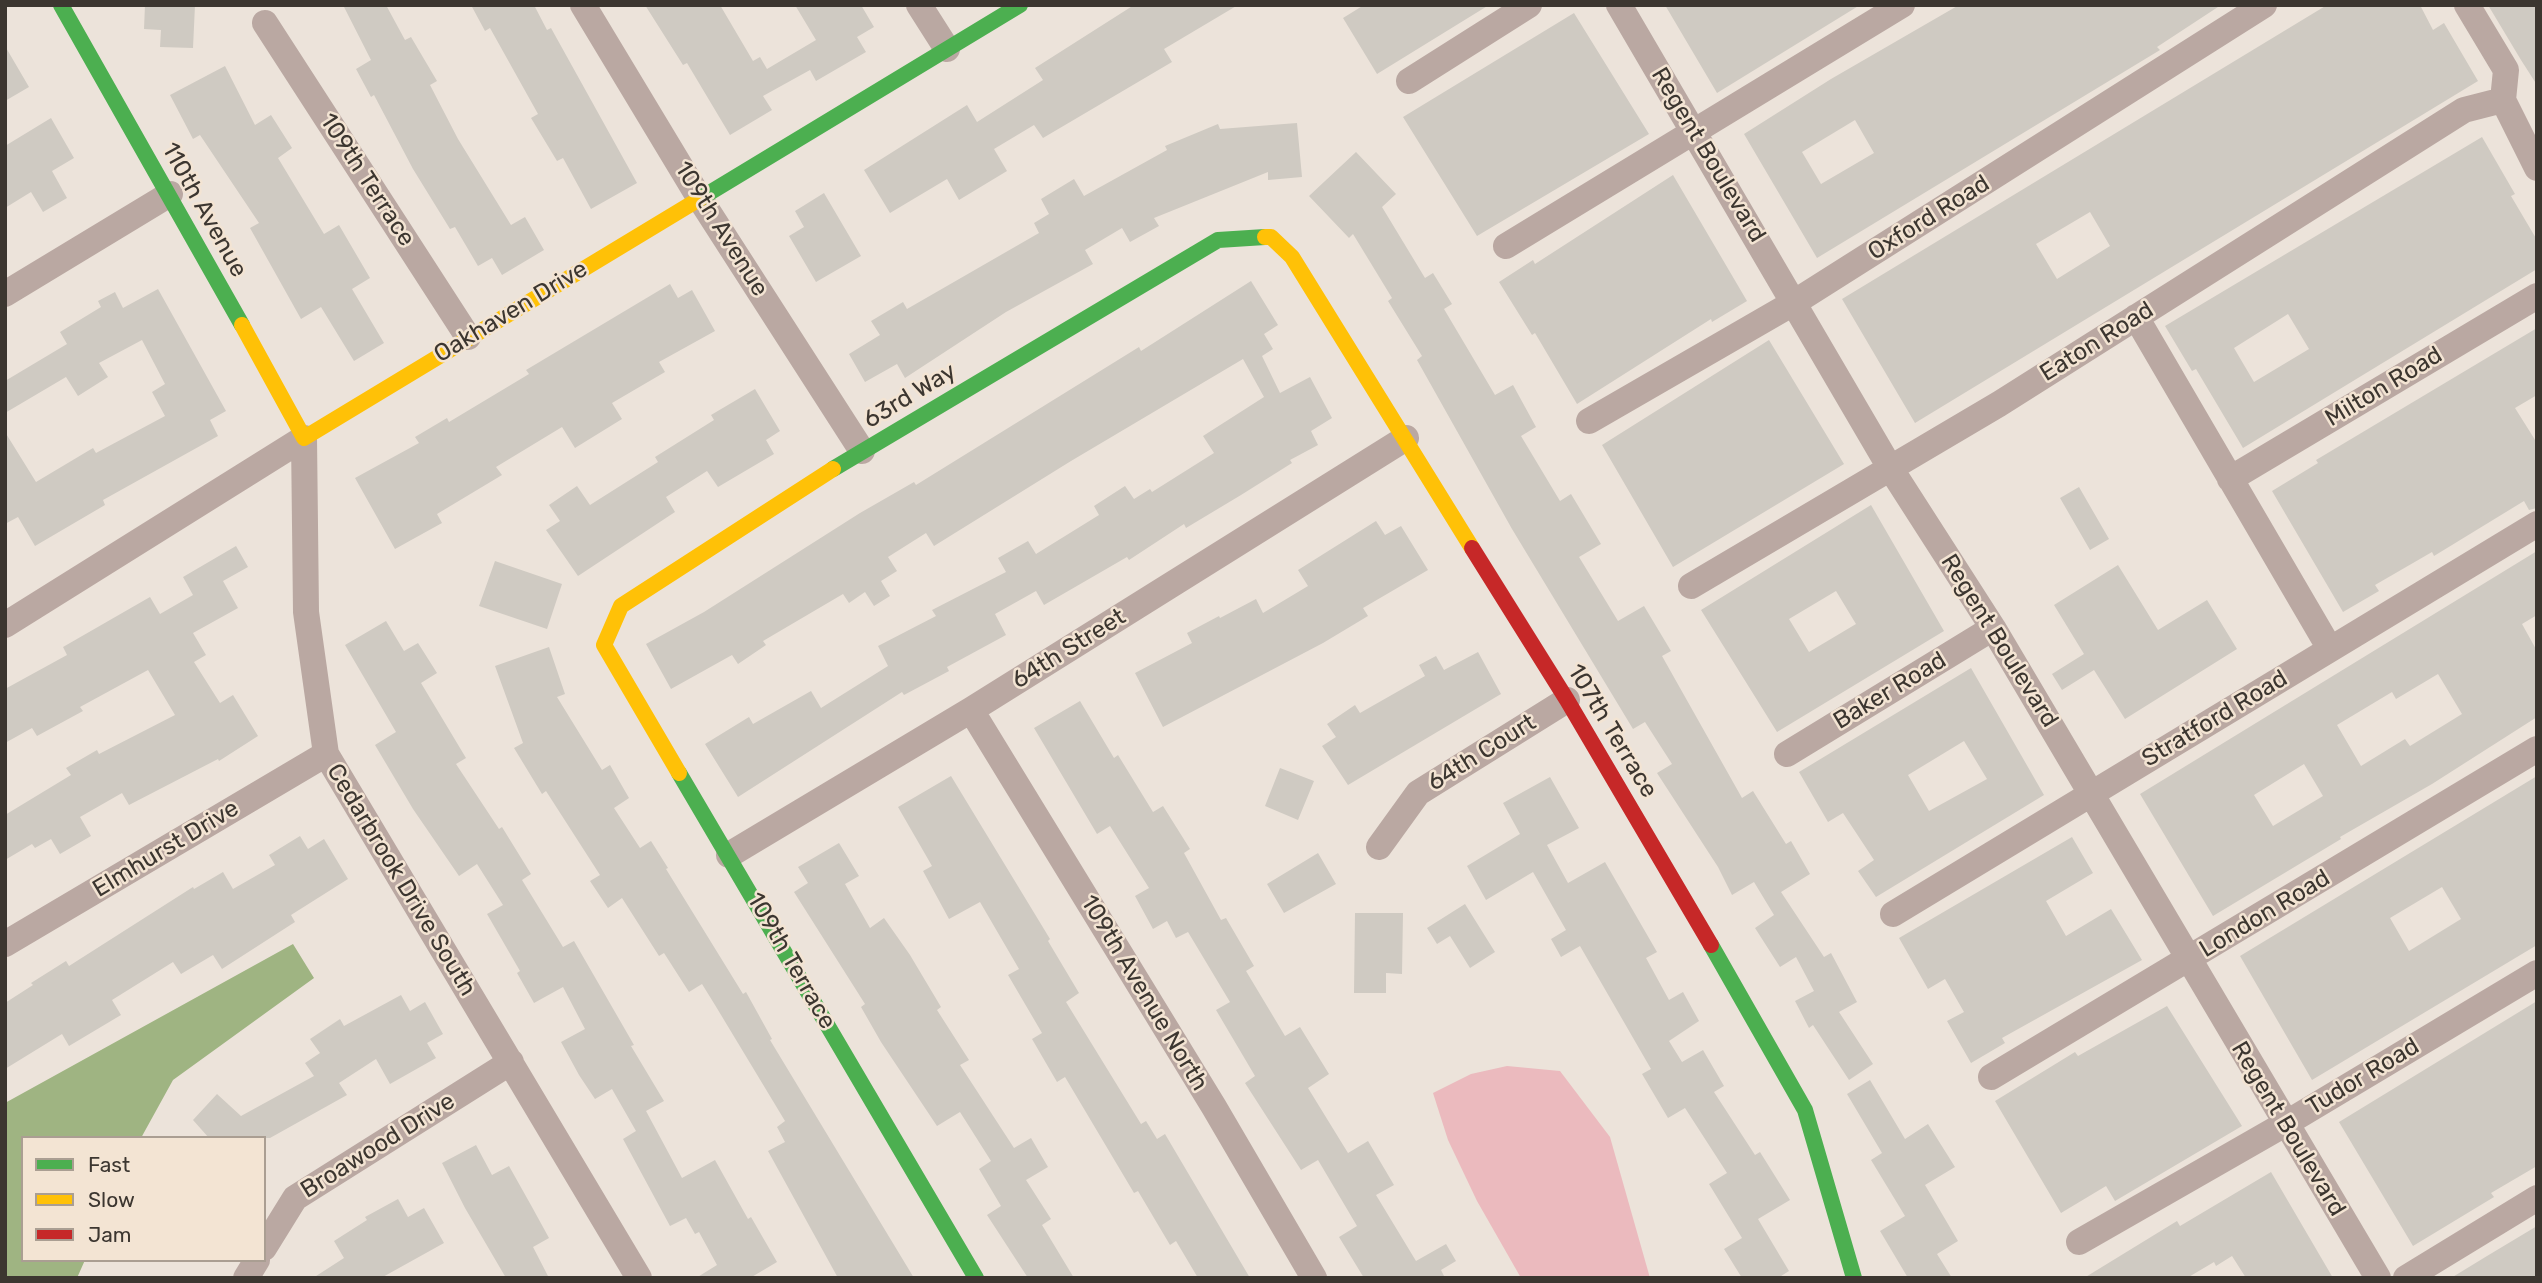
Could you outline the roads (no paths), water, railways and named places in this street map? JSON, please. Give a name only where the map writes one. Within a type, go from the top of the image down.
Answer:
[{"type":"street","name":"110th Avenue","points":[[61,5],[170,194],[304,438]]},
{"type":"street","name":"109th Avenue","points":[[583,5],[701,199],[862,451]]},
{"type":"street","points":[[919,5],[947,49]]},
{"type":"street","name":"Oakhaven Drive","points":[[5,625],[468,337],[1020,5]]},
{"type":"street","points":[[1409,81],[1529,5]]},
{"type":"street","name":"Regent Boulevard","points":[[1619,5],[1889,466],[1993,628],[2284,1124],[2378,1278]]},
{"type":"street","points":[[1506,246],[1696,133],[1902,5]]},
{"type":"street","name":"Oxford Road","points":[[1589,421],[1795,302],[2264,5]]},
{"type":"street","points":[[2468,5],[2506,70],[2503,100],[2537,168]]},
{"type":"street","name":"109th Terrace","points":[[265,23],[468,337]]},
{"type":"street","name":"Eaton Road","points":[[1691,586],[1889,466],[1999,404],[2464,110],[2503,100]]},
{"type":"street","points":[[5,294],[170,194]]},
{"type":"street","name":"63rd Way","points":[[604,645],[621,606],[862,451],[1218,240],[1271,237]]},
{"type":"street","name":"107th Terrace","points":[[1271,237],[1292,257],[1567,700],[1678,886],[1805,1110],[1854,1278]]},
{"type":"street","name":"Milton Road","points":[[2230,479],[2537,296]]},
{"type":"street","points":[[2136,317],[2330,649]]},
{"type":"street","name":"Cedarbrook Drive South","points":[[304,438],[306,612],[326,754],[639,1278]]},
{"type":"street","name":"64th Street","points":[[729,855],[971,709],[1406,438]]},
{"type":"street","name":"Stratford Road","points":[[1893,914],[2537,524]]},
{"type":"street","name":"Baker Road","points":[[1787,754],[1993,628]]},
{"type":"street","name":"109th Terrace","points":[[604,645],[613,665],[729,855],[976,1278]]},
{"type":"street","name":"64th Court","points":[[1379,847],[1418,793],[1567,700]]},
{"type":"street","name":"109th Avenue North","points":[[971,709],[1214,1107],[1314,1278]]},
{"type":"street","name":"London Road","points":[[1991,1077],[2537,749]]},
{"type":"street","name":"Elmhurst Drive","points":[[5,944],[326,754]]},
{"type":"street","name":"Tudor Road","points":[[2080,1242],[2537,973]]},
{"type":"street","name":"Broawood Drive","points":[[266,1245],[295,1198],[510,1062]]},
{"type":"street","points":[[2406,1278],[2537,1198]]},
{"type":"street","points":[[246,1278],[256,1262]]}]
